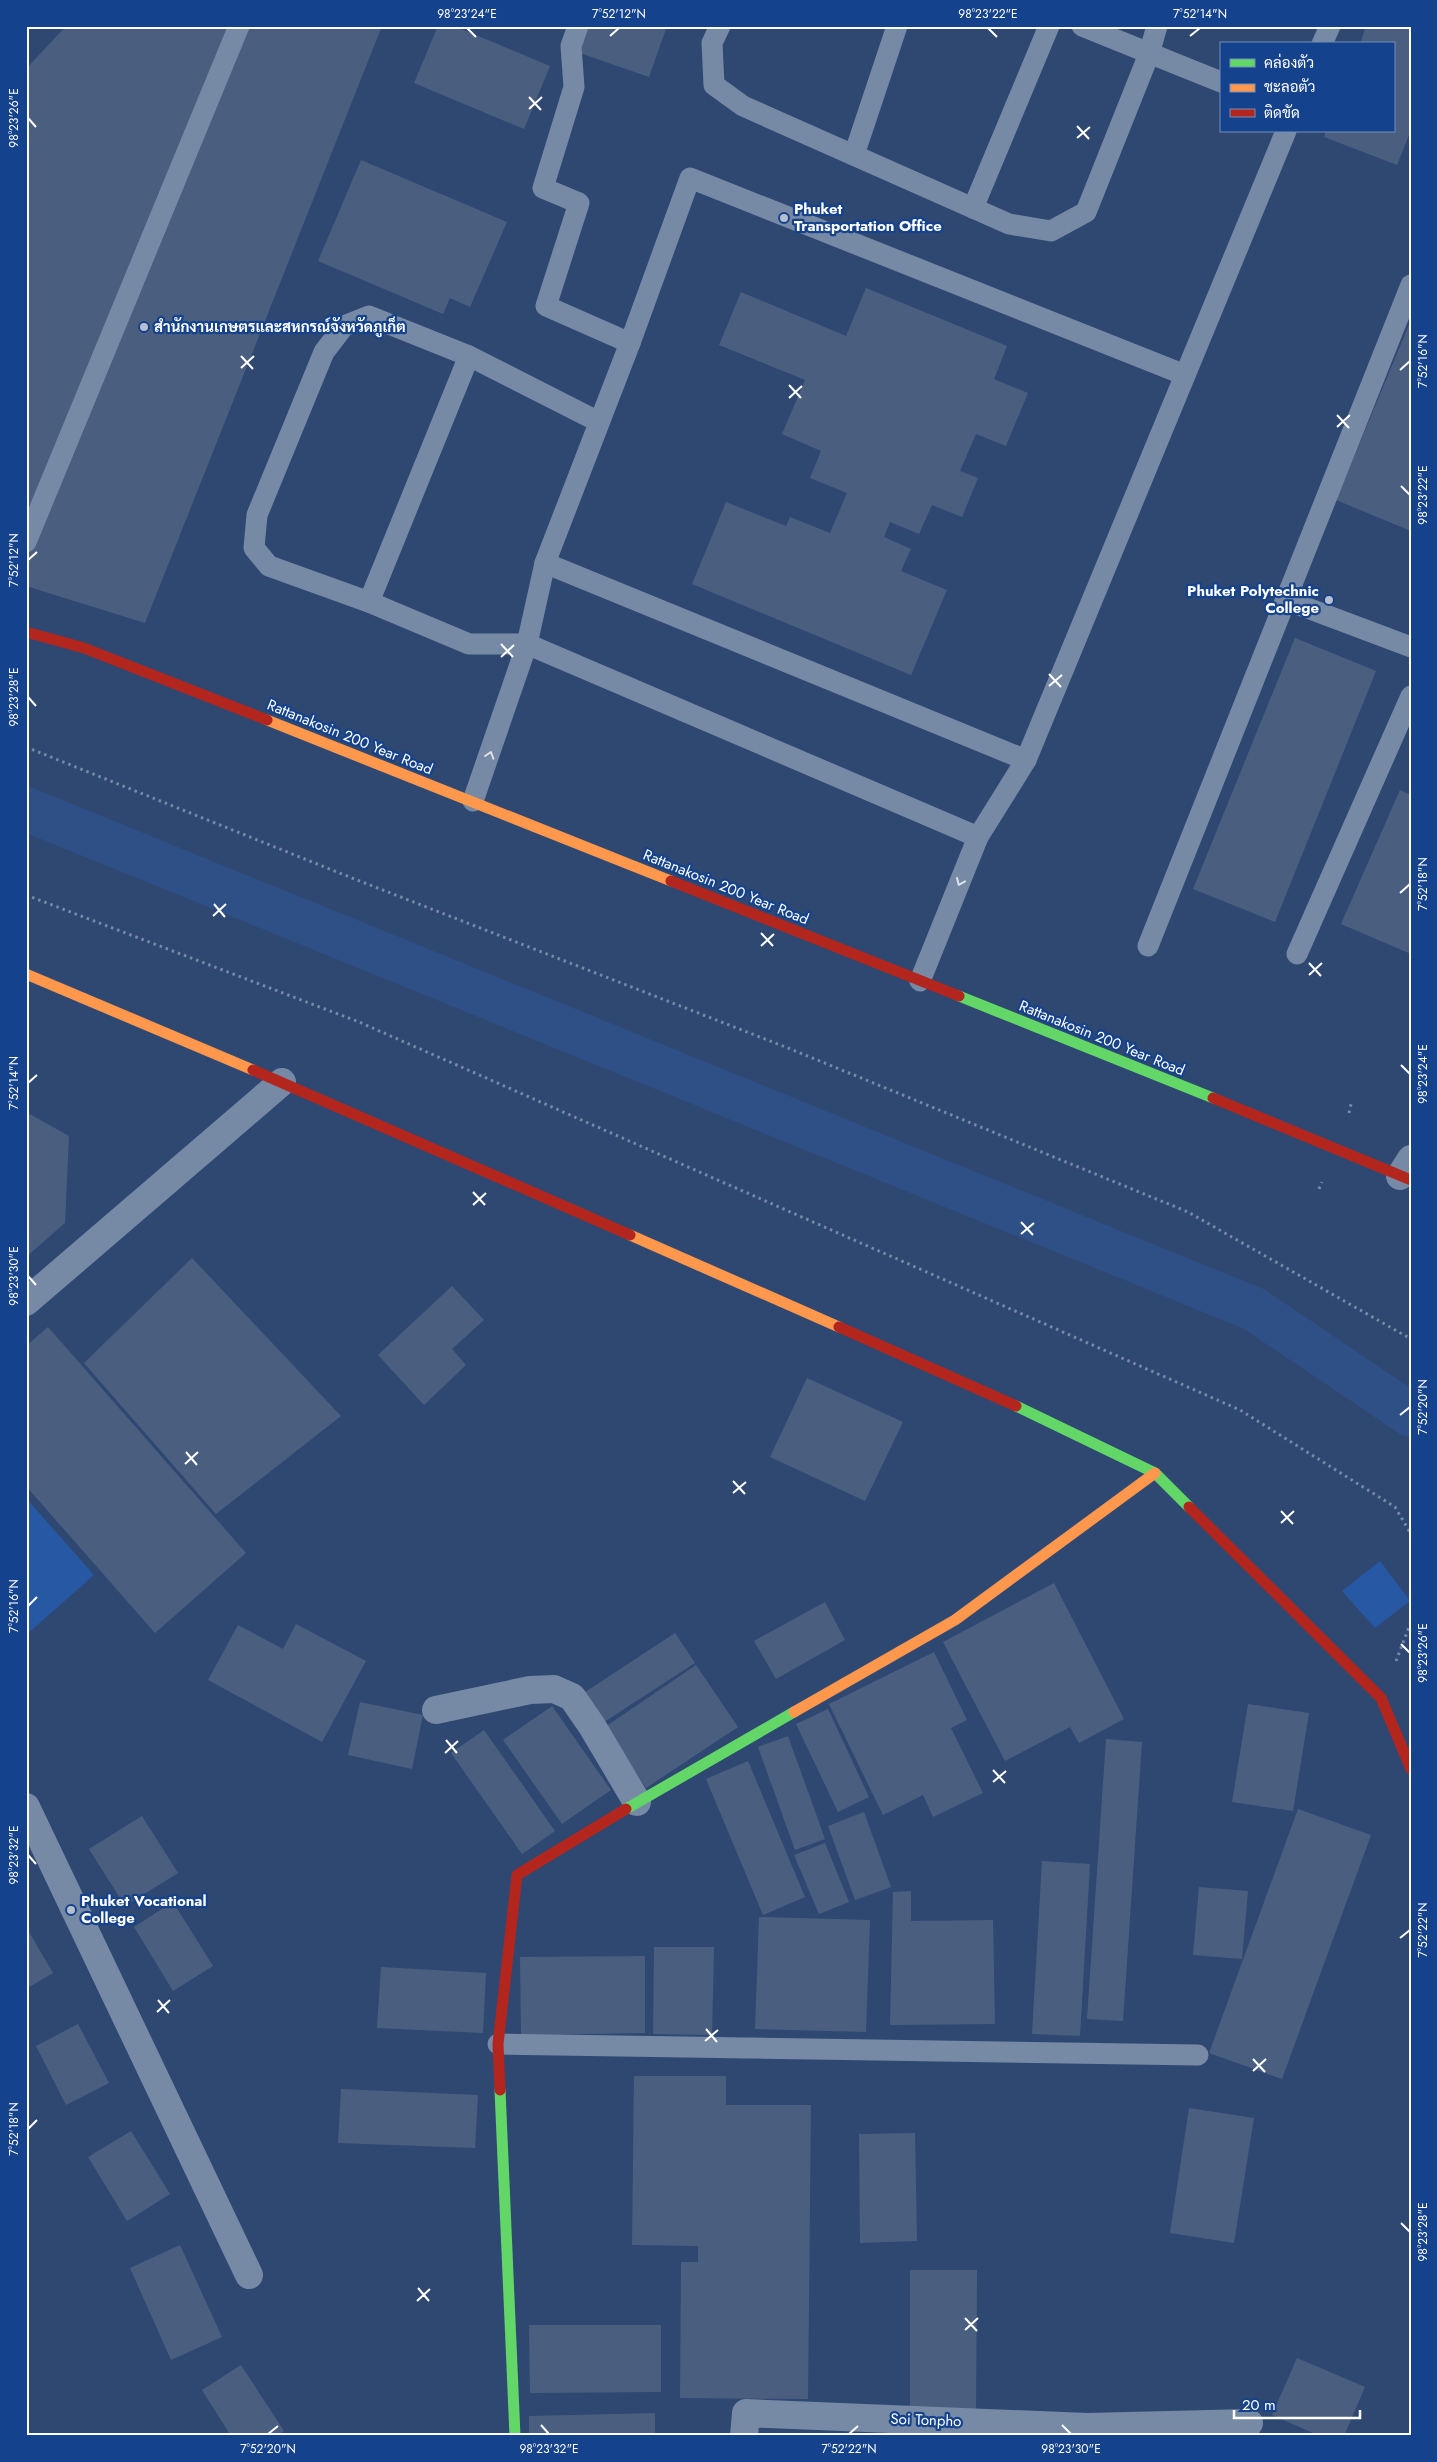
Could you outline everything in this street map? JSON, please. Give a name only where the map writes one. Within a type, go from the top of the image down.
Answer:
[{"type":"street","name":"Rattanakosin 200 Year Road","points":[[26,632],[84,648],[473,801],[1319,1141],[1407,1172]]},
{"type":"street","points":[[26,974],[282,1082],[1013,1404],[1155,1473],[1381,1698],[1411,1769]]},
{"type":"street","points":[[26,1302],[282,1082]]},
{"type":"street","points":[[515,2436],[498,2044],[517,1875],[636,1802],[955,1620],[1155,1473]]},
{"type":"street","points":[[436,1710],[530,1690],[554,1689],[572,1697],[587,1718],[636,1802]]},
{"type":"street","points":[[26,1807],[250,2275]]},
{"type":"street","name":"Soi Tonpho","points":[[744,2436],[746,2413],[1087,2427],[1249,2423]]},
{"type":"lane","points":[[28,533],[239,26]]},
{"type":"lane","points":[[578,26],[571,46],[574,87],[543,188],[578,203],[546,306],[630,343]]},
{"type":"lane","points":[[720,26],[712,43],[714,85],[743,106],[1009,224],[1051,231],[1086,212],[1149,54],[1157,26]]},
{"type":"lane","points":[[854,155],[897,26]]},
{"type":"lane","points":[[973,208],[1049,26]]},
{"type":"lane","points":[[1082,26],[1220,82]]},
{"type":"lane","points":[[1323,42],[1330,26]]},
{"type":"lane","points":[[920,981],[978,837],[1026,760],[1286,132]]},
{"type":"lane","points":[[473,801],[527,644],[545,563],[630,343],[690,178],[1185,375]]},
{"type":"lane","points":[[1148,946],[1411,285]]},
{"type":"lane","points":[[598,422],[469,356],[369,316],[344,326],[324,352],[257,515],[254,548],[269,566],[369,602],[469,644],[527,644],[978,837]]},
{"type":"lane","points":[[369,602],[469,356]]},
{"type":"lane","points":[[545,563],[1026,760]]},
{"type":"lane","points":[[1286,600],[1411,646]]},
{"type":"lane","points":[[1297,954],[1411,696]]},
{"type":"lane","points":[[498,2044],[1198,2055]]},
{"type":"path","points":[[26,746],[352,878],[788,1048],[1188,1212],[1411,1339]]},
{"type":"path","points":[[26,895],[359,1022],[1240,1410],[1395,1507],[1411,1534]]},
{"type":"shaded area","points":[[26,1498],[94,1575],[26,1635]]},
{"type":"shaded area","points":[[1380,1561],[1410,1601],[1375,1628],[1342,1591]]},
{"type":"building","name":"สำนักงานเกษตรและสหกรณ์จังหวัดภูเก็ต","points":[[66,26],[382,26],[145,623],[26,586],[26,69]]},
{"type":"building","points":[[438,26],[454,26],[550,66],[524,129],[414,83]]},
{"type":"building","points":[[583,26],[667,26],[649,77],[574,51]]},
{"type":"building","points":[[1366,26],[1411,26],[1411,130],[1397,165],[1324,137],[1326,132],[1394,132],[1394,42],[1361,42]]},
{"type":"building","points":[[361,160],[507,222],[470,307],[450,298],[443,314],[318,261]]},
{"type":"building","points":[[866,288],[1007,346],[994,379],[1028,393],[1006,446],[976,434],[960,471],[978,478],[962,517],[932,505],[919,534],[890,522],[884,537],[911,549],[901,571],[947,590],[911,675],[692,584],[726,502],[786,526],[790,517],[830,533],[847,493],[810,478],[821,451],[782,434],[805,380],[719,345],[741,292],[846,336]]},
{"type":"building","points":[[1411,320],[1411,531],[1336,500]]},
{"type":"building","points":[[1295,638],[1376,671],[1275,922],[1193,889]]},
{"type":"building","points":[[1400,790],[1411,795],[1411,954],[1341,924]]},
{"type":"building","points":[[26,1112],[69,1136],[65,1223],[26,1257]]},
{"type":"building","points":[[192,1258],[341,1416],[216,1514],[84,1363]]},
{"type":"building","points":[[452,1286],[484,1320],[452,1349],[466,1365],[424,1405],[378,1355]]},
{"type":"building","points":[[48,1327],[246,1553],[155,1633],[26,1486],[26,1346]]},
{"type":"building","points":[[807,1378],[903,1422],[865,1501],[770,1457]]},
{"type":"building","points":[[1054,1583],[1124,1719],[1079,1743],[1070,1727],[1005,1761],[943,1642]]},
{"type":"building","points":[[825,1602],[845,1640],[776,1679],[754,1641]]},
{"type":"building","points":[[296,1624],[366,1661],[322,1742],[208,1680],[238,1625],[283,1649]]},
{"type":"building","points":[[675,1633],[695,1663],[601,1724],[582,1694]]},
{"type":"building","points":[[934,1652],[967,1720],[951,1728],[983,1793],[933,1817],[923,1795],[883,1815],[829,1704]]},
{"type":"building","points":[[696,1665],[738,1727],[646,1788],[605,1727]]},
{"type":"building","points":[[360,1702],[423,1715],[412,1769],[348,1755]]},
{"type":"building","points":[[1248,1704],[1309,1713],[1293,1811],[1232,1802]]},
{"type":"building","points":[[552,1706],[611,1790],[562,1824],[503,1740]]},
{"type":"building","points":[[828,1709],[869,1797],[838,1812],[796,1724]]},
{"type":"building","points":[[484,1730],[555,1831],[522,1854],[451,1753]]},
{"type":"building","points":[[788,1736],[825,1839],[795,1850],[758,1747]]},
{"type":"building","points":[[1106,1739],[1142,1742],[1123,2021],[1087,2019]]},
{"type":"building","points":[[748,1761],[805,1897],[763,1915],[706,1779]]},
{"type":"building","points":[[1298,1809],[1371,1835],[1282,2079],[1209,2053]]},
{"type":"building","points":[[864,1812],[891,1887],[855,1900],[828,1826]]},
{"type":"building","points":[[142,1816],[178,1873],[125,1906],[89,1849]]},
{"type":"building","points":[[825,1843],[849,1902],[819,1914],[794,1855]]},
{"type":"building","points":[[1042,1861],[1090,1864],[1080,2036],[1032,2034]]},
{"type":"building","points":[[1199,1887],[1248,1891],[1242,1959],[1193,1955]]},
{"type":"building","points":[[911,1891],[911,1921],[993,1920],[995,2024],[890,2025],[893,1892]]},
{"type":"building","points":[[173,1902],[213,1966],[173,1991],[134,1927]]},
{"type":"building","points":[[759,1917],[870,1920],[866,2032],[755,2029]]},
{"type":"building","points":[[26,1927],[53,1973],[26,1989]]},
{"type":"building","points":[[654,1947],[714,1947],[712,2035],[653,2034]]},
{"type":"building","points":[[645,1956],[645,2033],[521,2035],[520,1957]]},
{"type":"building","points":[[381,1967],[486,1973],[483,2033],[377,2028]]},
{"type":"building","points":[[78,2024],[109,2083],[66,2105],[36,2046]]},
{"type":"building","points":[[634,2076],[726,2076],[726,2105],[811,2105],[808,2399],[680,2398],[681,2262],[698,2262],[698,2246],[632,2245]]},
{"type":"building","points":[[341,2089],[478,2095],[475,2148],[338,2143]]},
{"type":"building","points":[[1189,2108],[1254,2118],[1234,2243],[1170,2233]]},
{"type":"building","points":[[131,2131],[170,2194],[127,2221],[88,2157]]},
{"type":"building","points":[[915,2133],[917,2241],[860,2243],[859,2134]]},
{"type":"building","points":[[180,2245],[222,2337],[171,2360],[130,2268]]},
{"type":"building","points":[[910,2270],[977,2270],[976,2413],[910,2413]]},
{"type":"building","points":[[529,2325],[661,2325],[661,2392],[530,2393]]},
{"type":"building","points":[[1297,2358],[1365,2387],[1344,2436],[1320,2436],[1272,2415]]},
{"type":"building","points":[[241,2365],[284,2431],[276,2436],[231,2436],[202,2390]]},
{"type":"building","points":[[655,2413],[655,2436],[529,2436],[529,2416]]},
{"type":"waterway","points":[[26,809],[1254,1309],[1411,1415]]},
{"type":"traffic: fast","points":[[959,996],[1213,1098]]},
{"type":"traffic: fast","points":[[1016,1406],[1155,1473],[1189,1507]]},
{"type":"traffic: fast","points":[[626,1809],[794,1712]]},
{"type":"traffic: fast","points":[[500,2090],[515,2436]]},
{"type":"traffic: slow","points":[[267,720],[671,881]]},
{"type":"traffic: slow","points":[[26,974],[253,1070]]},
{"type":"traffic: slow","points":[[630,1235],[839,1327]]},
{"type":"traffic: slow","points":[[794,1712],[955,1620],[1155,1473]]},
{"type":"traffic: jam","points":[[26,632],[84,648],[267,720]]},
{"type":"traffic: jam","points":[[671,881],[959,996]]},
{"type":"traffic: jam","points":[[253,1070],[630,1235]]},
{"type":"traffic: jam","points":[[1213,1098],[1411,1180]]},
{"type":"traffic: jam","points":[[839,1327],[1016,1406]]},
{"type":"traffic: jam","points":[[1189,1507],[1381,1698],[1411,1769]]},
{"type":"traffic: jam","points":[[500,2090],[498,2044],[517,1875],[626,1809]]},
{"type":"place","name":"Phuket Transportation Office","points":[[784,218]]},
{"type":"place","name":"สำนักงานเกษตรและสหกรณ์จังหวัดภูเก็ต","points":[[144,327]]},
{"type":"place","name":"Phuket Polytechnic College","points":[[1329,600]]},
{"type":"place","name":"Phuket Vocational College","points":[[71,1910]]}]
